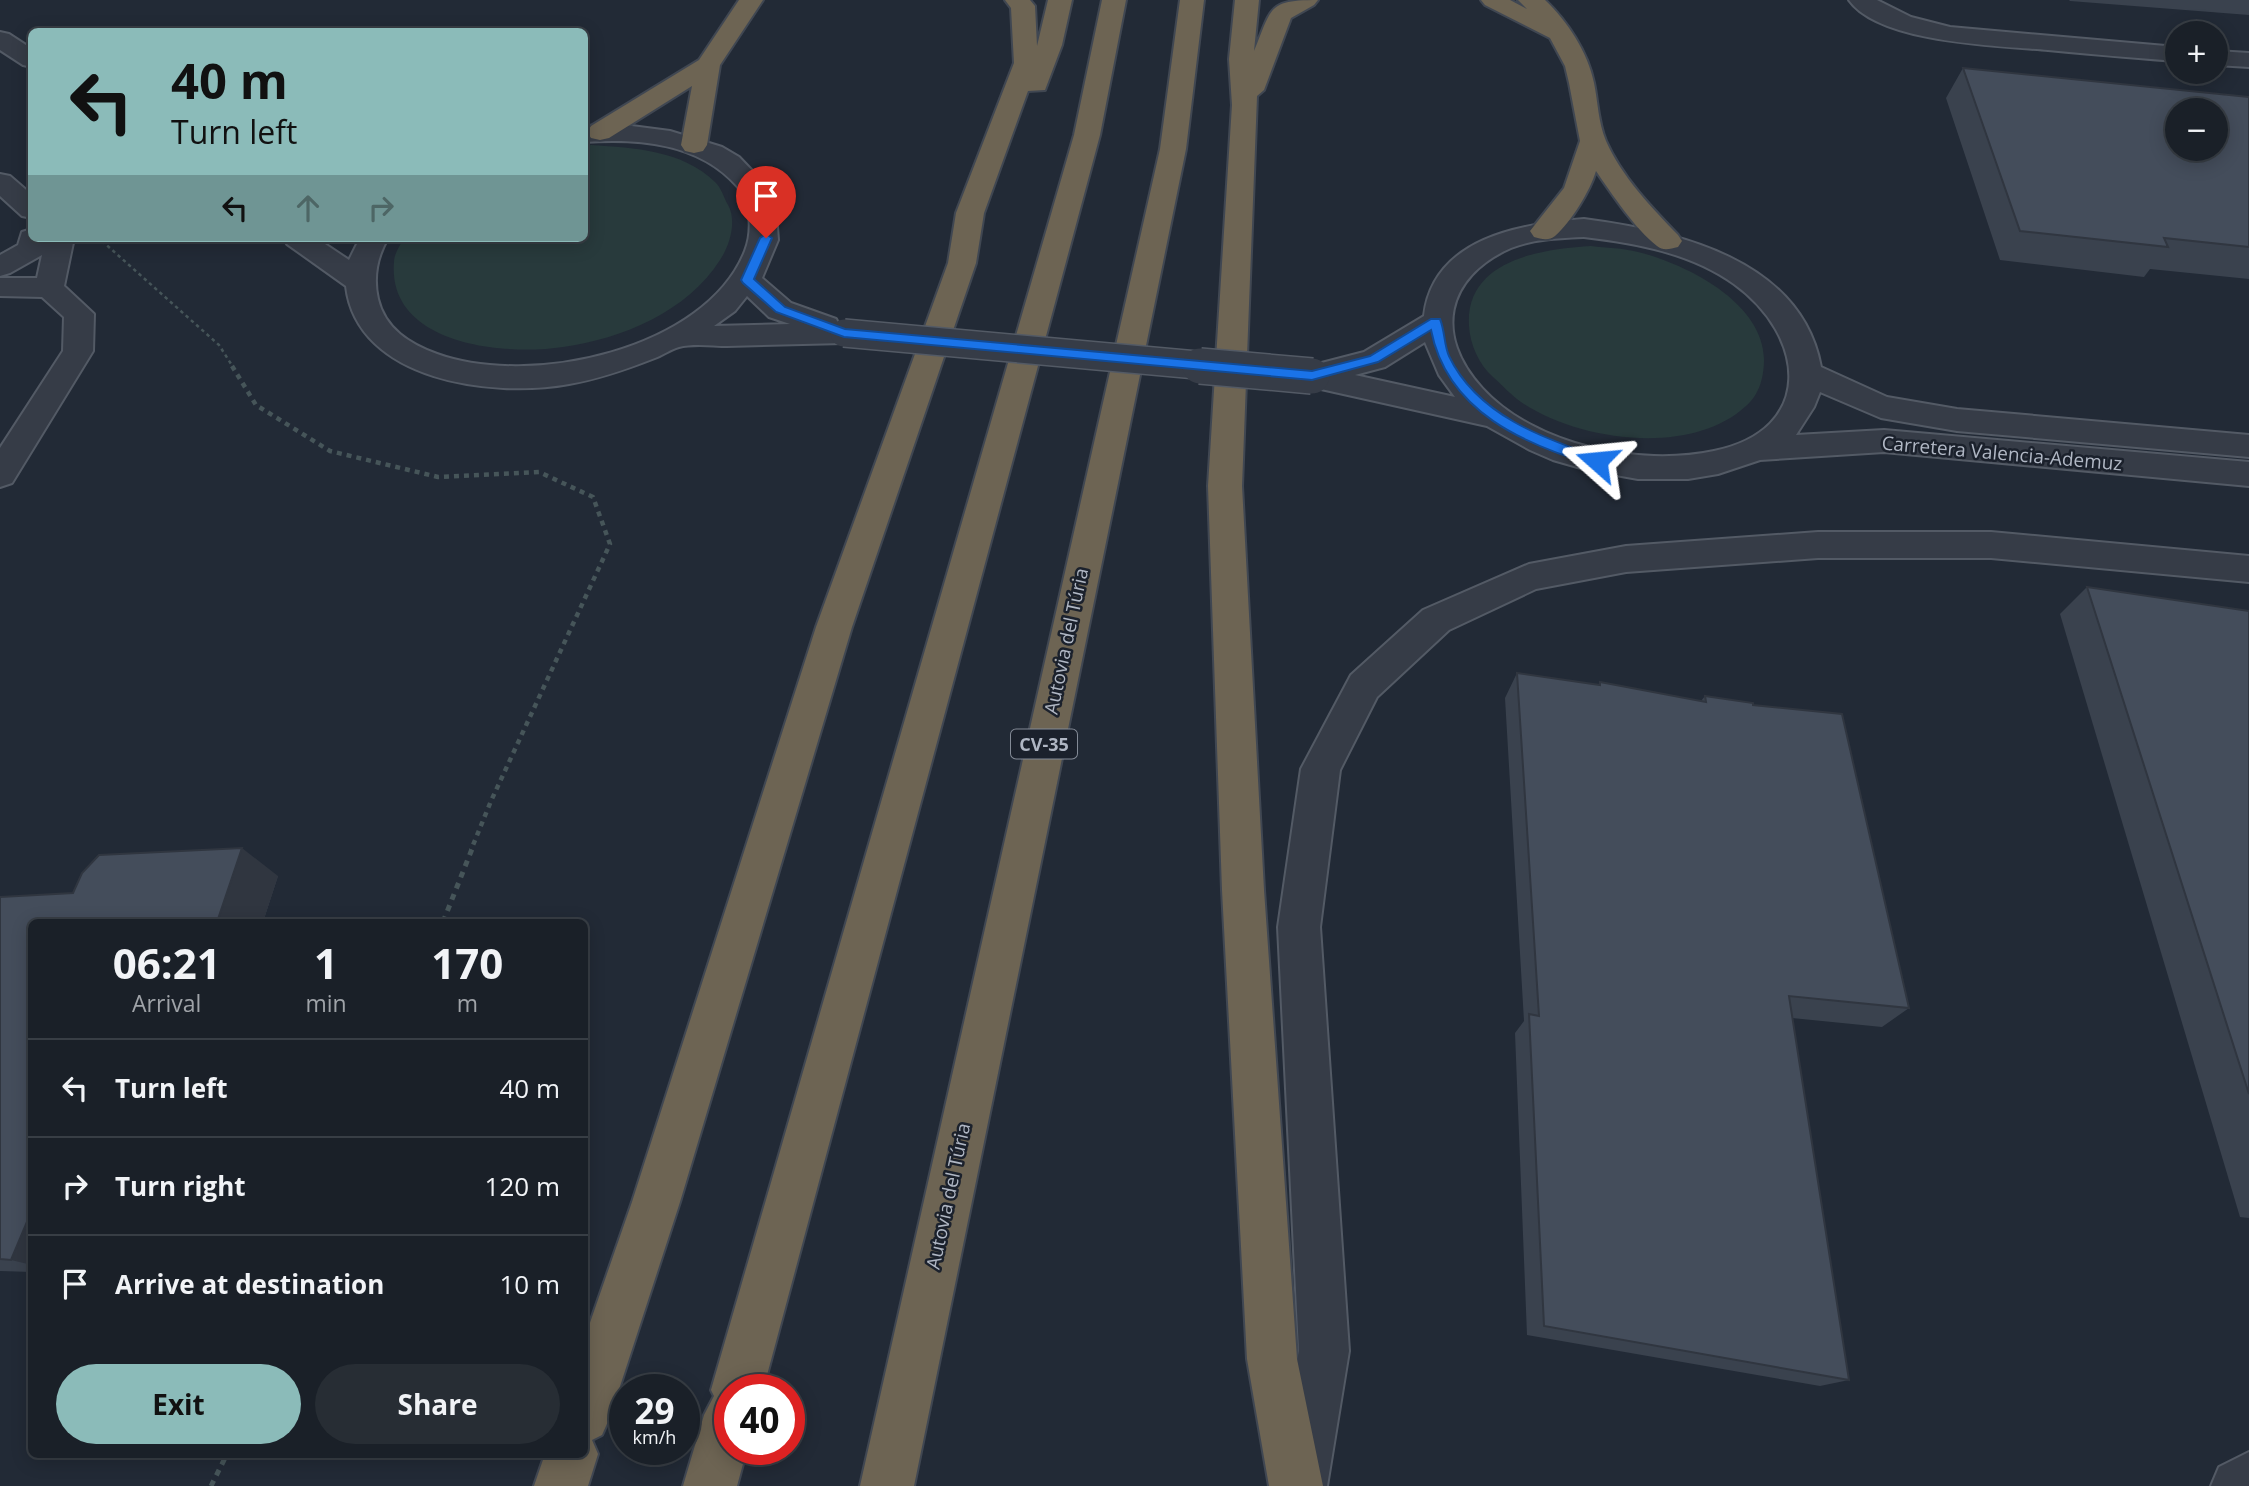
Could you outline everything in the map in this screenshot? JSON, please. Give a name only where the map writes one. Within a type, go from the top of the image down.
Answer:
[{"type":"highway","points":[[694,145],[708,65],[746,9],[767,0]]},
{"type":"highway","points":[[588,1404],[656,1202],[834,627],[962,263],[970,213],[1026,63],[1023,6],[1017,0]]},
{"type":"highway","points":[[962,263],[992,214],[1049,45],[1060,0]]},
{"type":"highway","points":[[741,1374],[1087,135],[1114,0]]},
{"type":"highway","name":"Autovia del Túria","points":[[887,1486],[1173,149],[1192,0]]},
{"type":"highway","points":[[1247,0],[1241,59],[1245,106],[1225,486],[1243,890],[1272,1359],[1298,1486]]},
{"type":"highway","points":[[1245,106],[1281,14],[1306,0]]},
{"type":"highway","points":[[1493,0],[1561,37]]},
{"type":"highway","points":[[1530,0],[1537,4],[1561,37],[1580,74],[1593,141],[1624,194],[1668,241]]},
{"type":"highway","points":[[592,133],[708,65]]},
{"type":"highway","points":[[1544,231],[1577,189],[1593,141]]},
{"type":"highway","points":[[561,1486],[571,1458]]},
{"type":"highway","points":[[710,1486],[716,1465]]},
{"type":"street","points":[[1861,0],[1871,8],[1918,27],[1986,38],[2165,53]]},
{"type":"street","points":[[0,39],[28,57]]},
{"type":"street","points":[[2228,59],[2249,60]]},
{"type":"street","points":[[371,242],[358,281],[369,321],[404,354],[462,374],[535,378],[548,376],[611,365],[679,337],[719,310],[747,280],[766,238],[761,199],[736,167],[694,145],[650,134],[592,133]]},
{"type":"street","points":[[0,182],[28,206]]},
{"type":"street","points":[[1584,228],[1626,232],[1668,241],[1722,264],[1767,295],[1797,333],[1808,374],[1802,403],[1785,429],[1755,449],[1710,465],[1643,468],[1597,461],[1542,444],[1496,417],[1463,387],[1442,355],[1435,322],[1443,289],[1466,262],[1501,242],[1544,231],[1584,228]]},
{"type":"street","points":[[0,267],[32,248],[32,242]]},
{"type":"street","points":[[50,289],[59,242]]},
{"type":"street","points":[[303,242],[358,281]]},
{"type":"street","points":[[747,280],[780,310],[844,333]]},
{"type":"street","points":[[0,287],[50,289],[79,314],[78,351],[0,475]]},
{"type":"street","points":[[1312,376],[1374,359],[1435,322]]},
{"type":"street","points":[[679,337],[844,333],[1312,376],[1496,417]]},
{"type":"street","name":"Carretera Valencia-Ademuz","points":[[1808,374],[1881,407],[1961,434],[2249,474]]},
{"type":"street","name":"Carretera Valencia-Ademuz","points":[[1755,449],[1961,434],[2249,446]]},
{"type":"street","points":[[1298,1486],[1324,1351],[1299,927],[1321,769],[1364,686],[1436,620],[1529,576],[1626,558],[1818,545],[1991,545],[2249,569]]},
{"type":"street","points":[[2238,1486],[2249,1479]]},
{"type":"path","points":[[103,242],[219,345],[256,405],[330,452],[438,477],[539,472],[593,498],[610,544],[491,802],[444,919]]},
{"type":"path","points":[[211,1486],[225,1458]]},
{"type":"shaded area","points":[[588,146],[641,150],[673,157],[702,171],[719,187],[731,211],[729,240],[720,260],[690,294],[652,320],[630,329],[585,343],[539,349],[482,346],[454,339],[429,328],[409,312],[397,290],[394,262],[402,242],[588,242]]},
{"type":"shaded area","points":[[1591,246],[1632,251],[1678,266],[1699,276],[1736,303],[1751,320],[1760,339],[1764,359],[1760,384],[1755,396],[1746,406],[1723,422],[1696,432],[1634,438],[1603,434],[1545,415],[1521,402],[1488,372],[1473,347],[1469,326],[1471,304],[1479,286],[1493,272],[1529,255]]},
{"type":"building","points":[[1963,68],[2249,97],[2249,247],[2164,238],[2168,247],[2020,231]]},
{"type":"building","points":[[2087,587],[2249,611],[2249,1094]]},
{"type":"building","points":[[1517,673],[1600,685],[1600,682],[1706,702],[1705,696],[1753,705],[1842,714],[1909,1008],[1789,996],[1849,1380],[1544,1326],[1529,1014],[1539,1016]]},
{"type":"building","points":[[242,848],[218,919],[28,919],[28,1220],[11,1260],[0,1259],[0,897],[73,893],[82,873],[99,855]]},
{"type":"route","points":[[766,238],[747,280],[780,310],[844,333],[1312,376],[1374,359],[1435,322],[1442,355],[1463,387],[1496,417],[1542,444],[1597,461]]}]
